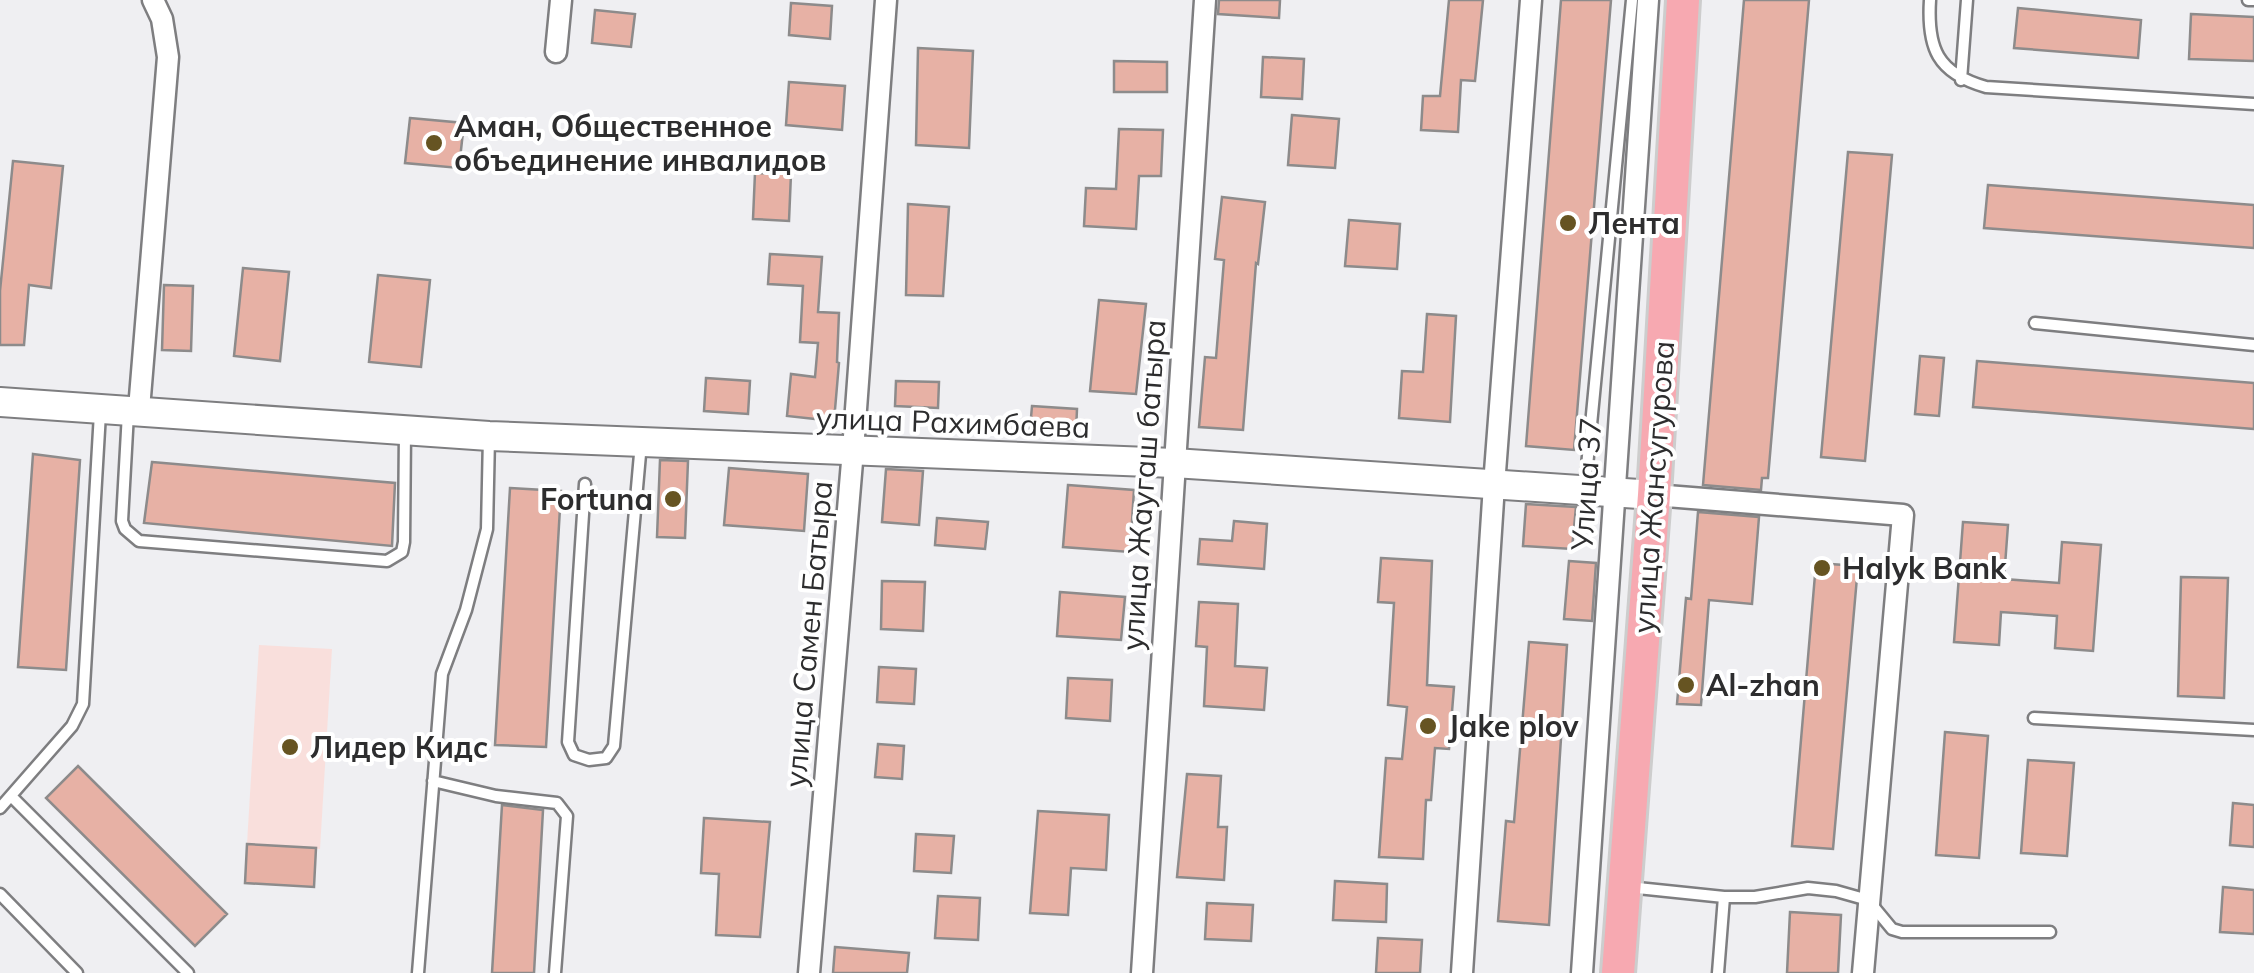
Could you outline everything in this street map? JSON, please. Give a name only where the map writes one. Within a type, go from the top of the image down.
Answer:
[{"type":"main road","name":"улица Жансугурова","points":[[1618,973],[1654,495],[1684,0]]},
{"type":"street","points":[[123,408],[168,57],[162,19],[153,0]]},
{"type":"street","points":[[556,52],[561,0]]},
{"type":"street","name":"улица Самен Батыра","points":[[810,973],[854,450],[886,0]]},
{"type":"street","name":"улица Жаугаш батыра","points":[[1142,973],[1204,0]]},
{"type":"street","points":[[1462,973],[1531,0]]},
{"type":"street","name":"Улица 37","points":[[1582,973],[1648,0]]},
{"type":"street","name":"улица Рахимбаева","points":[[0,402],[489,436],[1174,463],[1903,515],[1868,900]]},
{"type":"street","points":[[1862,973],[1868,900]]},
{"type":"lane","points":[[1585,490],[1632,0]]},
{"type":"lane","points":[[1930,0],[1928,30],[1934,48],[1943,65],[1961,80],[1986,88],[2254,104]]},
{"type":"lane","points":[[1961,80],[1967,0]]},
{"type":"lane","points":[[2035,323],[2254,345]]},
{"type":"lane","points":[[123,408],[122,521],[138,540],[387,560],[402,552],[404,542],[405,430]]},
{"type":"lane","points":[[0,808],[72,726],[83,704],[123,408]]},
{"type":"lane","points":[[418,973],[442,674],[466,610],[487,529],[489,436]]},
{"type":"lane","points":[[585,484],[568,742],[574,754],[589,760],[606,758],[614,746],[642,442]]},
{"type":"lane","points":[[2034,718],[2254,730]]},
{"type":"lane","points":[[434,781],[496,796],[557,803],[567,816],[555,973]]},
{"type":"lane","points":[[11,796],[188,973]]},
{"type":"lane","points":[[1624,886],[1724,897],[1755,897],[1808,888],[1836,891],[1868,900],[1892,930],[1902,932],[2050,932]]},
{"type":"lane","points":[[0,894],[77,973]]},
{"type":"lane","points":[[1718,973],[1724,897]]},
{"type":"shaded area","name":"Лидер Кидс","points":[[259,645],[332,649],[320,849],[247,844]]},
{"type":"building","points":[[1219,0],[1280,0],[1279,18],[1218,14]]},
{"type":"building","points":[[1449,0],[1483,0],[1475,81],[1461,80],[1458,132],[1421,130],[1423,96],[1440,96]]},
{"type":"building","name":"Лента","points":[[1561,0],[1611,0],[1574,450],[1526,446]]},
{"type":"building","points":[[1744,0],[1809,0],[1768,478],[1762,478],[1761,490],[1703,485]]},
{"type":"building","points":[[791,3],[832,6],[830,39],[789,35]]},
{"type":"building","points":[[2018,8],[2141,20],[2138,58],[2014,48]]},
{"type":"building","points":[[595,10],[635,14],[631,47],[592,43]]},
{"type":"building","points":[[2191,14],[2254,17],[2254,61],[2189,59]]},
{"type":"building","points":[[918,48],[973,51],[969,148],[916,145]]},
{"type":"building","points":[[1263,57],[1304,59],[1302,99],[1261,97]]},
{"type":"building","points":[[1114,61],[1167,62],[1167,92],[1114,92]]},
{"type":"building","points":[[789,82],[845,86],[842,130],[786,125]]},
{"type":"building","points":[[1292,115],[1339,119],[1335,168],[1288,165]]},
{"type":"building","name":"Аман, Общественное объединение инвалидов","points":[[410,118],[464,123],[459,168],[405,163]]},
{"type":"building","points":[[1119,129],[1163,130],[1161,176],[1139,176],[1136,229],[1084,226],[1086,188],[1116,189]]},
{"type":"building","points":[[1848,152],[1892,155],[1865,461],[1821,457]]},
{"type":"building","points":[[13,161],[63,166],[51,288],[29,285],[24,345],[0,345],[0,291]]},
{"type":"building","points":[[755,173],[791,174],[789,221],[753,219]]},
{"type":"building","points":[[1988,185],[2254,205],[2254,248],[1984,228]]},
{"type":"building","points":[[1222,197],[1265,202],[1256,263],[1243,430],[1199,427],[1205,357],[1216,358],[1224,260],[1215,259]]},
{"type":"building","points":[[908,204],[949,207],[943,296],[906,295]]},
{"type":"building","points":[[1349,220],[1400,224],[1397,269],[1345,266]]},
{"type":"building","points":[[770,254],[822,257],[818,312],[839,313],[834,421],[787,416],[791,374],[815,377],[818,343],[800,342],[803,286],[768,284]]},
{"type":"building","points":[[243,268],[289,272],[280,361],[234,356]]},
{"type":"building","points":[[378,275],[430,280],[421,367],[369,362]]},
{"type":"building","points":[[164,285],[193,286],[191,351],[162,350]]},
{"type":"building","points":[[1099,300],[1146,304],[1136,394],[1090,391]]},
{"type":"building","points":[[1427,314],[1456,316],[1450,422],[1399,418],[1402,371],[1423,372]]},
{"type":"building","points":[[1920,356],[1944,358],[1939,416],[1915,414]]},
{"type":"building","points":[[1977,361],[2254,383],[2254,429],[1973,407]]},
{"type":"building","points":[[706,378],[750,381],[748,414],[704,411]]},
{"type":"building","points":[[896,381],[939,382],[938,408],[895,406]]},
{"type":"building","points":[[1032,406],[1077,409],[1076,432],[1030,429]]},
{"type":"building","points":[[33,454],[80,460],[66,670],[18,667]]},
{"type":"building","name":"Fortuna","points":[[660,460],[688,461],[685,538],[657,537]]},
{"type":"building","points":[[152,462],[395,483],[392,546],[144,523]]},
{"type":"building","points":[[729,468],[808,474],[804,531],[724,525]]},
{"type":"building","points":[[886,469],[923,471],[919,525],[882,522]]},
{"type":"building","points":[[1068,485],[1134,490],[1130,552],[1063,547]]},
{"type":"building","points":[[510,488],[561,491],[546,747],[495,745]]},
{"type":"building","points":[[1526,504],[1576,507],[1572,549],[1523,546]]},
{"type":"building","points":[[1698,512],[1759,517],[1752,604],[1709,600],[1701,705],[1677,704],[1686,598],[1691,599]]},
{"type":"building","points":[[937,518],[988,522],[985,549],[935,545]]},
{"type":"building","points":[[1234,521],[1267,524],[1264,569],[1198,564],[1200,539],[1232,541]]},
{"type":"building","points":[[1963,522],[2008,525],[2004,579],[2059,583],[2062,542],[2101,545],[2093,651],[2055,648],[2057,616],[2001,612],[1999,645],[1954,642]]},
{"type":"building","points":[[1381,558],[1432,561],[1427,685],[1454,687],[1449,749],[1435,748],[1431,800],[1426,800],[1423,859],[1379,857],[1386,758],[1402,759],[1407,707],[1388,705],[1394,603],[1378,602]]},
{"type":"building","points":[[1569,561],[1596,563],[1592,621],[1564,619]]},
{"type":"building","points":[[1816,563],[1858,566],[1833,849],[1792,846]]},
{"type":"building","points":[[2181,577],[2228,578],[2224,698],[2178,696]]},
{"type":"building","points":[[882,581],[925,582],[923,631],[881,629]]},
{"type":"building","points":[[1060,592],[1125,597],[1121,640],[1057,636]]},
{"type":"building","points":[[1199,602],[1238,604],[1235,666],[1267,668],[1264,710],[1204,706],[1207,647],[1196,646]]},
{"type":"building","points":[[1529,642],[1567,645],[1549,925],[1498,921],[1506,821],[1514,822]]},
{"type":"building","points":[[879,667],[916,669],[914,704],[877,702]]},
{"type":"building","points":[[1068,678],[1112,680],[1110,721],[1066,718]]},
{"type":"building","points":[[1945,732],[1988,736],[1979,858],[1936,855]]},
{"type":"building","points":[[878,744],[904,746],[902,779],[875,777]]},
{"type":"building","points":[[2028,760],[2074,763],[2067,856],[2021,853]]},
{"type":"building","points":[[78,766],[227,914],[195,946],[46,798]]},
{"type":"building","points":[[1187,774],[1221,776],[1218,827],[1227,827],[1224,880],[1177,877]]},
{"type":"building","points":[[2233,803],[2254,805],[2254,847],[2230,845]]},
{"type":"building","points":[[502,805],[543,810],[534,973],[492,973]]},
{"type":"building","points":[[1038,811],[1109,815],[1106,870],[1071,868],[1068,915],[1030,913]]},
{"type":"building","points":[[704,818],[770,822],[760,937],[716,935],[719,874],[701,873]]},
{"type":"building","points":[[916,834],[954,836],[951,873],[914,871]]},
{"type":"building","points":[[247,844],[316,848],[314,887],[245,883]]},
{"type":"building","points":[[1335,881],[1387,884],[1386,922],[1333,920]]},
{"type":"building","points":[[2223,887],[2254,890],[2254,934],[2220,932]]},
{"type":"building","points":[[938,896],[980,898],[978,940],[935,938]]},
{"type":"building","points":[[1207,903],[1253,905],[1251,941],[1205,939]]},
{"type":"building","points":[[1790,912],[1841,915],[1838,973],[1787,973]]},
{"type":"building","points":[[1378,938],[1422,940],[1420,973],[1376,973]]},
{"type":"building","points":[[835,947],[909,953],[907,973],[833,973]]},
{"type":"place","name":"Аман, Общественное объединение инвалидов","points":[[434,143]]},
{"type":"place","name":"Лента","points":[[1568,223]]},
{"type":"place","name":"Fortuna","points":[[673,499]]},
{"type":"place","name":"Halyk Bank","points":[[1822,568]]},
{"type":"place","name":"Al-zhan","points":[[1686,685]]},
{"type":"place","name":"Jake plov","points":[[1428,726]]},
{"type":"place","name":"Лидер Кидс","points":[[290,747]]}]
